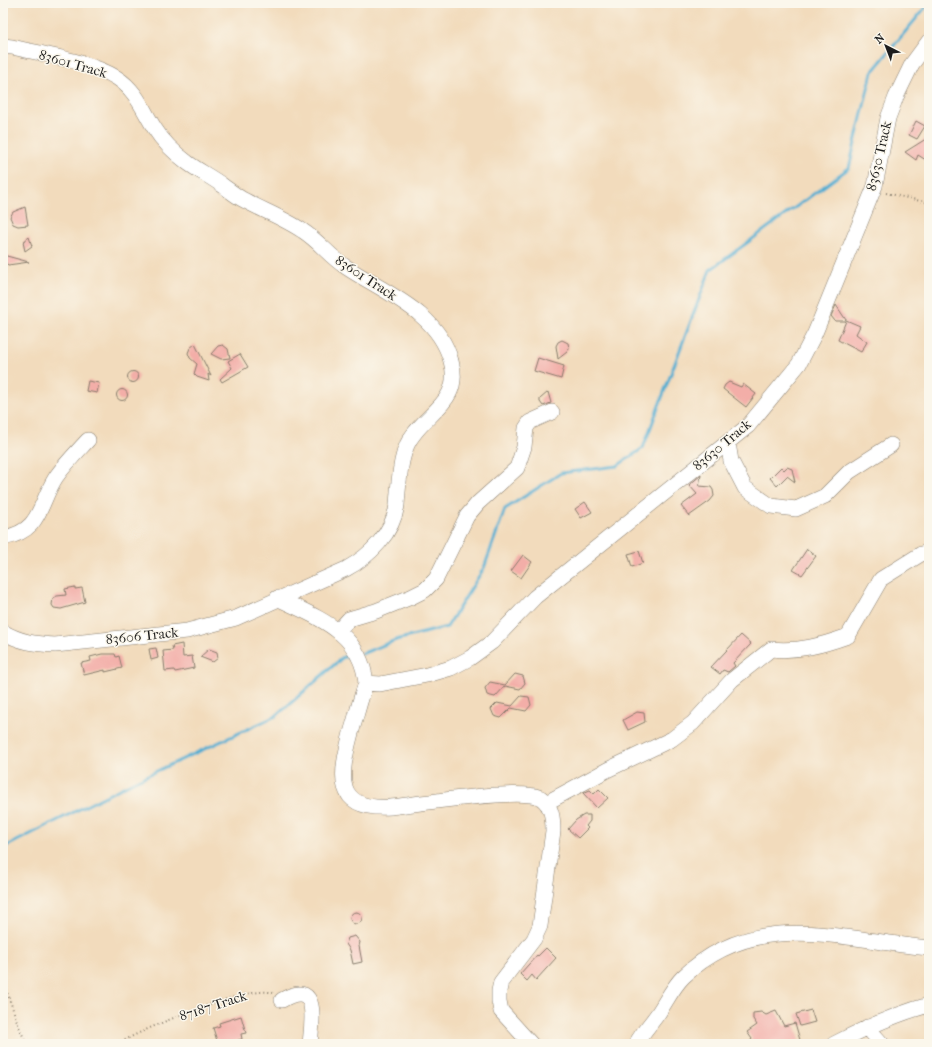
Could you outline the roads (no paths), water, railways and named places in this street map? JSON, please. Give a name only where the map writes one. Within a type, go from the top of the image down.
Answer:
[{"type":"street","name":"83630 Track","points":[[366,683],[380,684],[428,675],[451,668],[470,658],[492,642],[535,597],[748,426],[799,364],[815,333],[875,186],[888,118],[896,97],[912,64],[929,41]]},
{"type":"street","name":"83601 Track","points":[[3,46],[69,60],[115,76],[132,91],[144,108],[155,130],[167,145],[187,162],[240,198],[302,230],[344,266],[403,301],[437,330],[442,340],[452,362],[454,373],[451,392],[448,398],[412,436],[406,448],[398,481],[396,507],[392,522],[385,535],[360,562],[277,598]]},
{"type":"street","points":[[338,631],[350,619],[376,611],[411,597],[425,590],[436,579],[467,516],[478,503],[517,468],[524,447],[526,428],[530,422],[552,412]]},
{"type":"street","points":[[3,538],[14,536],[32,525],[42,511],[56,478],[88,440]]},
{"type":"street","points":[[728,443],[731,461],[745,488],[771,506],[796,509],[825,496],[849,472],[890,445]]},
{"type":"street","points":[[546,803],[608,770],[672,739],[693,723],[732,680],[771,649],[786,650],[821,646],[848,636],[881,579],[921,554],[929,552]]},
{"type":"street","points":[[277,598],[338,631],[351,641],[360,656],[366,683],[343,764],[345,789],[360,805],[378,808],[512,794],[534,795],[546,803],[553,816],[553,831],[540,926],[534,939],[501,982],[499,991],[501,1011],[531,1044]]},
{"type":"street","name":"83606 Track","points":[[3,632],[14,638],[33,644],[55,645],[187,631],[236,618],[277,598]]},
{"type":"street","points":[[636,1044],[644,1029],[658,1013],[670,993],[682,978],[711,955],[739,941],[761,936],[793,933],[827,934],[929,948]]},
{"type":"street","points":[[282,1000],[293,994],[301,994],[310,1001],[313,1017],[310,1044]]},
{"type":"street","points":[[834,1044],[867,1027],[911,1010],[929,1005]]},
{"type":"street","points":[[867,1027],[882,1044]]},
{"type":"waterway","points":[[361,654],[396,640],[447,627],[484,568],[505,509],[561,473],[617,466],[643,448],[710,270],[849,168],[872,72],[929,3]]},
{"type":"waterway","points":[[3,848],[133,782],[276,716],[343,657],[353,657]]}]
